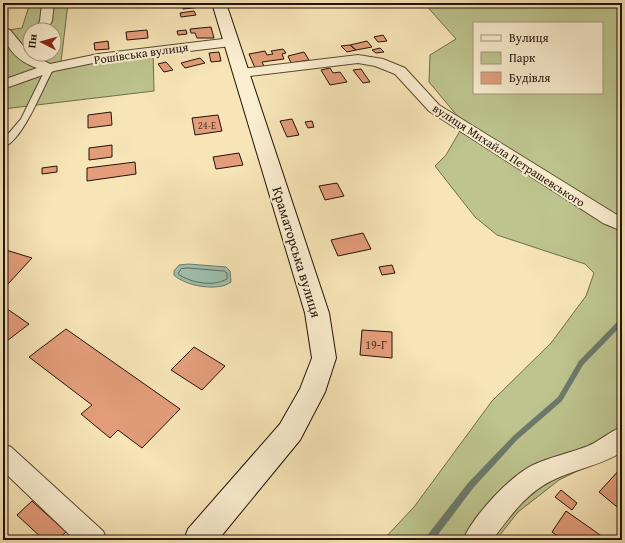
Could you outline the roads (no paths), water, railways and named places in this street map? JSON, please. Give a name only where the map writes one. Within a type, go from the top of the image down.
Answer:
[{"type":"street","points":[[45,22],[48,3]]},
{"type":"street","name":"Краматорська вулиця","points":[[199,540],[290,432],[312,392],[324,358],[318,313],[219,3]]},
{"type":"street","points":[[3,32],[22,54]]},
{"type":"street","name":"Рошівська вулиця","points":[[3,85],[50,68],[98,58],[231,42]]},
{"type":"street","name":"вулиця Михайла Петрашевського","points":[[241,73],[358,59],[378,62],[400,71],[434,108],[609,219],[622,225]]},
{"type":"street","points":[[31,62],[50,68]]},
{"type":"street","points":[[476,540],[522,486],[542,473],[581,459],[616,443],[622,437]]},
{"type":"street","points":[[3,455],[94,540]]},
{"type":"lane","points":[[3,145],[20,126],[34,101],[42,80],[50,68]]},
{"type":"water","points":[[188,264],[226,267],[230,271],[231,282],[218,287],[193,285],[179,279],[174,275],[174,271],[179,265]]},
{"type":"waterway","points":[[429,540],[471,485],[515,438],[560,399],[581,363],[622,321]]}]
